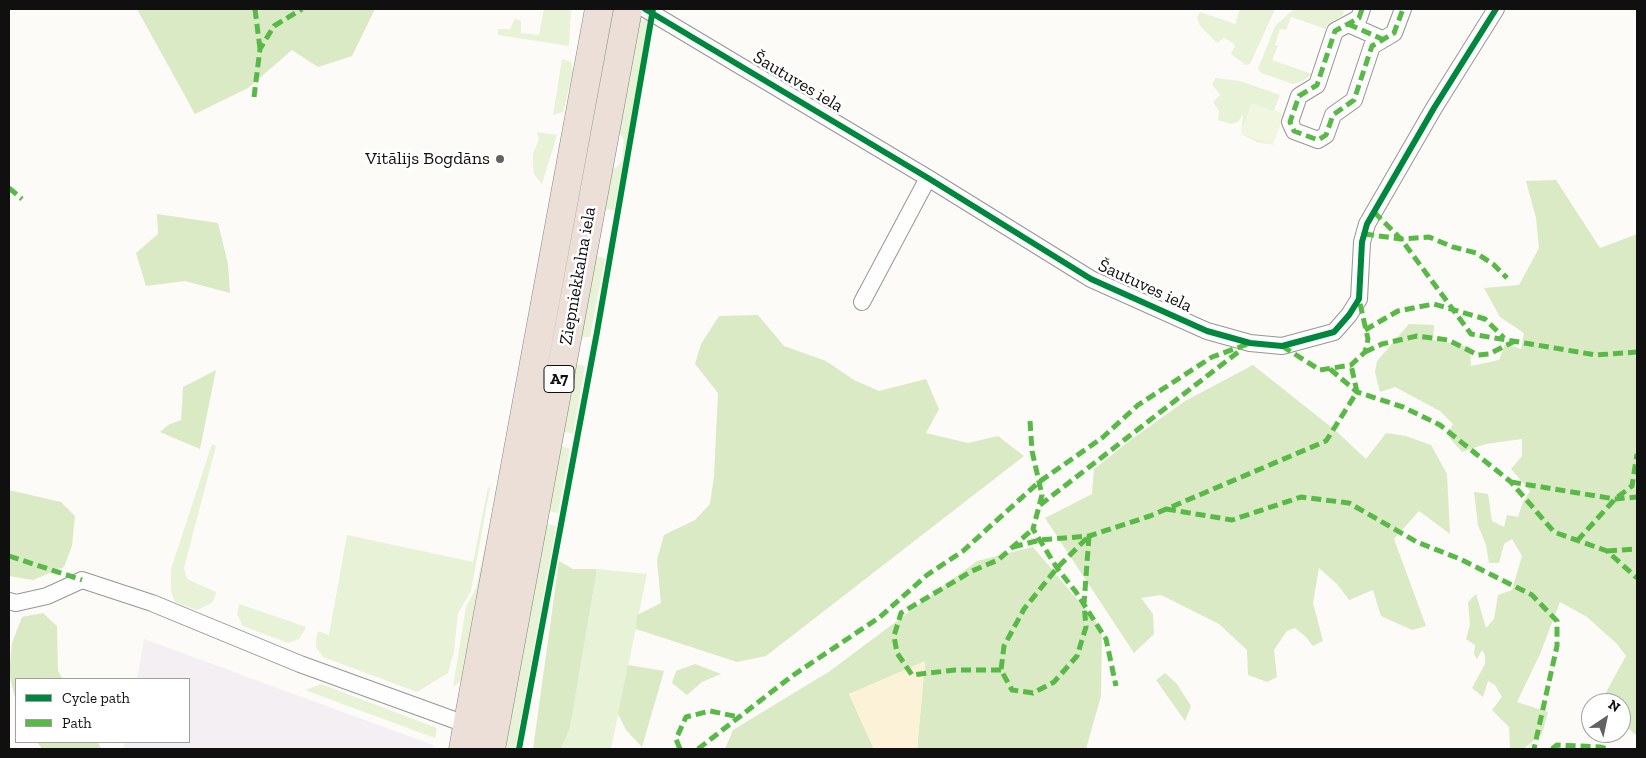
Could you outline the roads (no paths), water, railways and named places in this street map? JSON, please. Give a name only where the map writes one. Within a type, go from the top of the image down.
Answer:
[{"type":"highway","name":"Ziepniekkalna iela","points":[[491,747],[586,156],[599,9]]},
{"type":"highway","name":"Ziepniekkalna iela","points":[[466,737],[586,156],[628,9]]},
{"type":"highway","points":[[466,737],[480,726],[486,731],[491,747]]},
{"type":"street","name":"Šautuves iela","points":[[645,9],[928,178],[1090,279],[1207,331],[1250,343],[1282,346],[1334,332],[1350,315],[1359,298],[1362,242],[1367,224],[1434,108],[1496,9]]},
{"type":"street","points":[[1362,9],[1359,18],[1335,30],[1317,85],[1299,96],[1290,122],[1294,131],[1318,140],[1326,135],[1333,115],[1354,100],[1372,46],[1394,32],[1403,9]]},
{"type":"street","points":[[1348,24],[1382,39]]},
{"type":"street","points":[[862,302],[928,178]]},
{"type":"street","points":[[9,601],[16,603],[47,596],[82,580],[152,603],[300,664],[466,737]]},
{"type":"place","name":"Vitālijs Bogdāns","points":[[500,159]]}]
